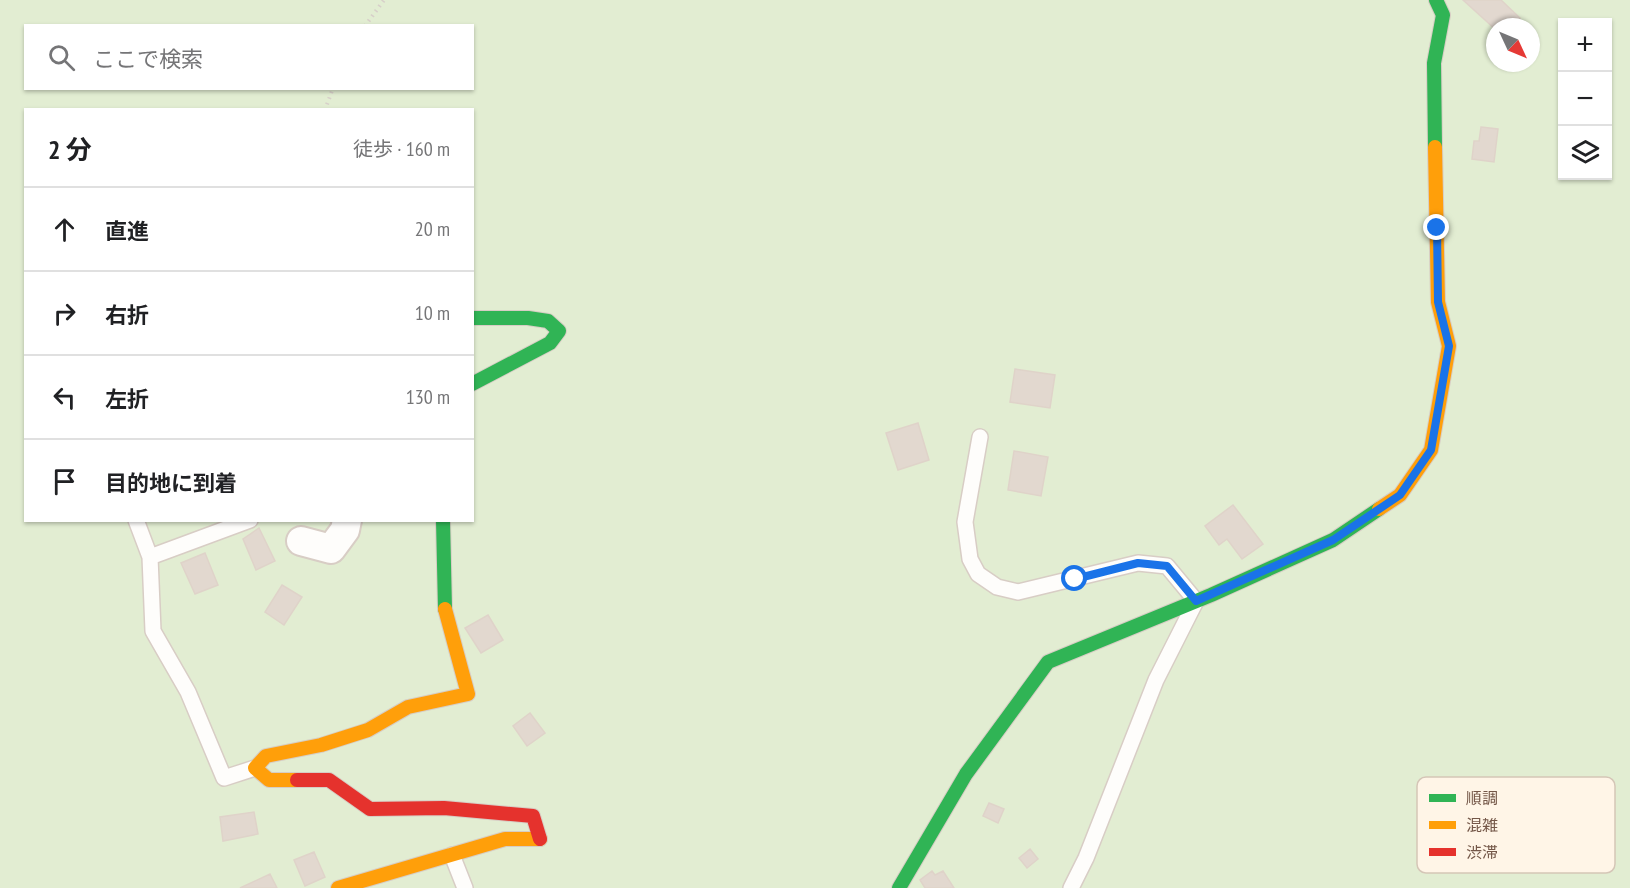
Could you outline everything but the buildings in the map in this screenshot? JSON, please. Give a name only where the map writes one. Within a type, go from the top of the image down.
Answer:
[{"type":"street","points":[[899,888],[966,774],[1048,662],[1196,601],[1333,540],[1400,495],[1431,450],[1449,346],[1438,302],[1434,63],[1443,15],[1436,0]]},
{"type":"street","points":[[474,318],[528,318],[548,321],[559,331],[550,343],[474,383]]},
{"type":"street","points":[[301,541],[332,549],[345,530],[347,522]]},
{"type":"street","points":[[338,888],[505,839],[540,840],[533,816],[444,808],[370,809],[329,780],[269,780],[255,768],[266,756],[321,745],[368,730],[408,707],[468,694],[445,613],[444,522]]},
{"type":"lane","points":[[980,437],[965,522],[970,559],[978,574],[997,587],[1018,592],[1138,563],[1167,566],[1196,601],[1156,680],[1090,848],[1071,888]]},
{"type":"lane","points":[[137,522],[150,557],[153,631],[188,692],[224,778],[255,768]]},
{"type":"lane","points":[[150,557],[245,522]]},
{"type":"lane","points":[[452,855],[465,888]]},
{"type":"path","points":[[366,24],[384,0]]},
{"type":"path","points":[[326,108],[332,90]]},
{"type":"green space","points":[[0,0],[1630,0],[1630,888],[0,888]]},
{"type":"traffic: fast","points":[[1435,147],[1434,63],[1443,15],[1436,0]]},
{"type":"traffic: fast","points":[[474,318],[528,318],[548,321],[559,331],[550,343],[474,383]]},
{"type":"traffic: fast","points":[[899,888],[966,774],[1048,662],[1211,595],[1333,540],[1379,509]]},
{"type":"traffic: fast","points":[[443,522],[445,609]]},
{"type":"traffic: slow","points":[[1379,509],[1400,495],[1431,450],[1449,346],[1438,302],[1435,147]]},
{"type":"traffic: slow","points":[[297,780],[269,780],[255,768],[266,756],[321,745],[368,730],[408,707],[468,694],[445,609]]},
{"type":"traffic: slow","points":[[338,888],[505,839],[540,839]]},
{"type":"traffic: jam","points":[[297,780],[329,780],[370,809],[444,808],[533,816],[540,839]]},
{"type":"route","points":[[1075,579],[1138,563],[1167,566],[1196,601],[1333,540],[1400,495],[1431,450],[1449,346],[1438,302],[1437,228]]}]
